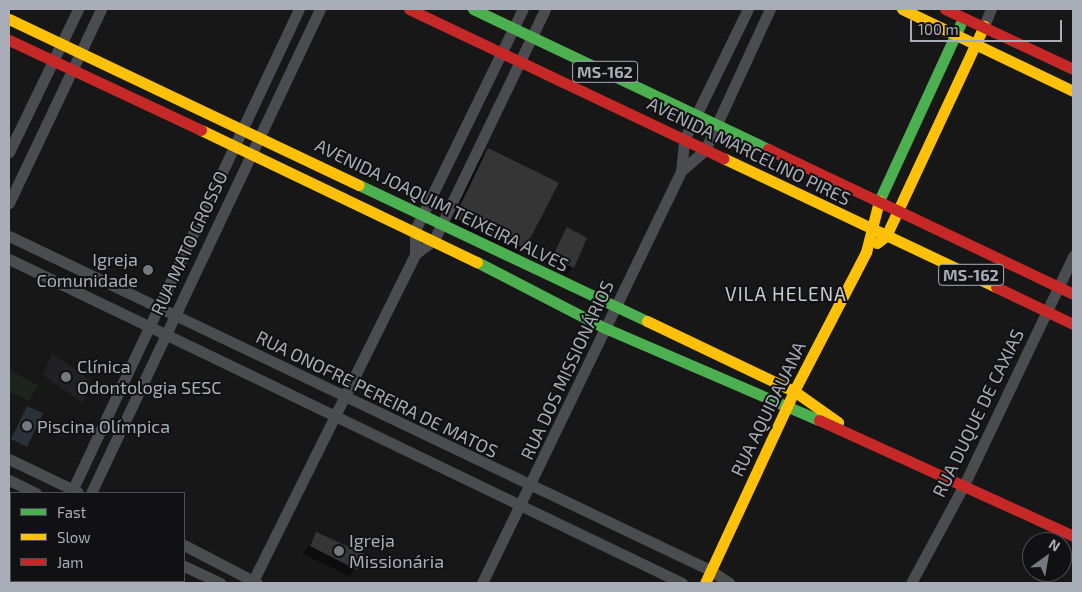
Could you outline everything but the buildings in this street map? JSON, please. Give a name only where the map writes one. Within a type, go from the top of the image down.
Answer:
[{"type":"main road","name":"AVENIDA MARCELINO PIRES","points":[[409,9],[1073,324]]},
{"type":"main road","name":"AVENIDA MARCELINO PIRES","points":[[473,9],[1073,294]]},
{"type":"main road","points":[[902,9],[1073,91]]},
{"type":"main road","points":[[945,9],[965,13],[984,26],[1073,69]]},
{"type":"main road","name":"RUA AQUIDAUANA","points":[[705,583],[794,391],[866,252],[868,228],[878,202],[965,13]]},
{"type":"main road","name":"AVENIDA JOAQUIM TEIXEIRA ALVES","points":[[9,19],[258,136],[615,308],[794,391],[854,433]]},
{"type":"main road","name":"RUA AQUIDAUANA","points":[[866,252],[886,236],[984,26]]},
{"type":"main road","name":"AVENIDA JOAQUIM TEIXEIRA ALVES","points":[[9,40],[415,230],[605,328],[786,409],[854,433],[1073,536]]},
{"type":"main road","points":[[916,118],[936,128]]},
{"type":"street","points":[[9,152],[78,9]]},
{"type":"street","points":[[9,204],[101,9]]},
{"type":"street","name":"RUA MATO GROSSO","points":[[74,492],[157,306],[232,145],[299,9]]},
{"type":"street","name":"RUA MATO GROSSO","points":[[91,492],[258,136],[320,9]]},
{"type":"street","points":[[185,546],[254,582],[415,254],[415,230],[523,9]]},
{"type":"street","points":[[415,254],[434,240],[544,9]]},
{"type":"street","name":"RUA DOS MISSIONÁRIOS","points":[[482,583],[523,507],[605,328],[681,171],[684,140],[748,9]]},
{"type":"street","name":"RUA DOS MISSIONÁRIOS","points":[[681,171],[705,150],[770,9]]},
{"type":"street","name":"RUA AQUIDAUANA","points":[[984,26],[991,9]]},
{"type":"street","name":"RUA ONOFRE PEREIRA DE MATOS","points":[[9,236],[532,488],[710,570],[729,583]]},
{"type":"street","points":[[34,271],[43,252]]},
{"type":"street","name":"RUA DUQUE DE CAXIAS","points":[[911,583],[964,485],[1073,256]]},
{"type":"street","points":[[9,259],[682,583]]},
{"type":"street","points":[[9,460],[74,492]]},
{"type":"street","points":[[9,480],[34,492]]},
{"type":"street","points":[[185,566],[220,583]]},
{"type":"shaded area","name":"Clínica Odontologia SESC","points":[[52,353],[90,380],[83,403],[43,375]]},
{"type":"shaded area","points":[[9,370],[38,385],[29,401],[9,392]]},
{"type":"shaded area","name":"Piscina Olímpica","points":[[27,406],[43,413],[27,447],[11,439]]},
{"type":"traffic: fast","points":[[473,9],[768,149]]},
{"type":"traffic: fast","points":[[879,201],[963,18]]},
{"type":"traffic: fast","points":[[359,185],[647,321]]},
{"type":"traffic: fast","points":[[477,262],[605,328],[819,420]]},
{"type":"traffic: slow","points":[[902,9],[1073,91]]},
{"type":"traffic: slow","points":[[9,19],[359,185]]},
{"type":"traffic: slow","points":[[877,243],[886,236],[984,26]]},
{"type":"traffic: slow","points":[[201,130],[477,262]]},
{"type":"traffic: slow","points":[[723,158],[996,287]]},
{"type":"traffic: slow","points":[[705,583],[794,391],[866,252],[879,201]]},
{"type":"traffic: slow","points":[[647,321],[794,391],[838,422]]},
{"type":"traffic: jam","points":[[409,9],[723,158]]},
{"type":"traffic: jam","points":[[945,9],[1073,69]]},
{"type":"traffic: jam","points":[[9,40],[201,130]]},
{"type":"traffic: jam","points":[[768,149],[1073,294]]},
{"type":"traffic: jam","points":[[996,287],[1073,324]]},
{"type":"traffic: jam","points":[[819,420],[1073,536]]},
{"type":"place","name":"Igreja Comunidade","points":[[148,270]]},
{"type":"place","name":"Clínica Odontologia SESC","points":[[66,377]]},
{"type":"place","name":"Piscina Olímpica","points":[[27,426]]},
{"type":"place","name":"Igreja Missionária","points":[[339,551]]},
{"type":"district","name":"VILA HELENA","points":[[786,294]]}]
